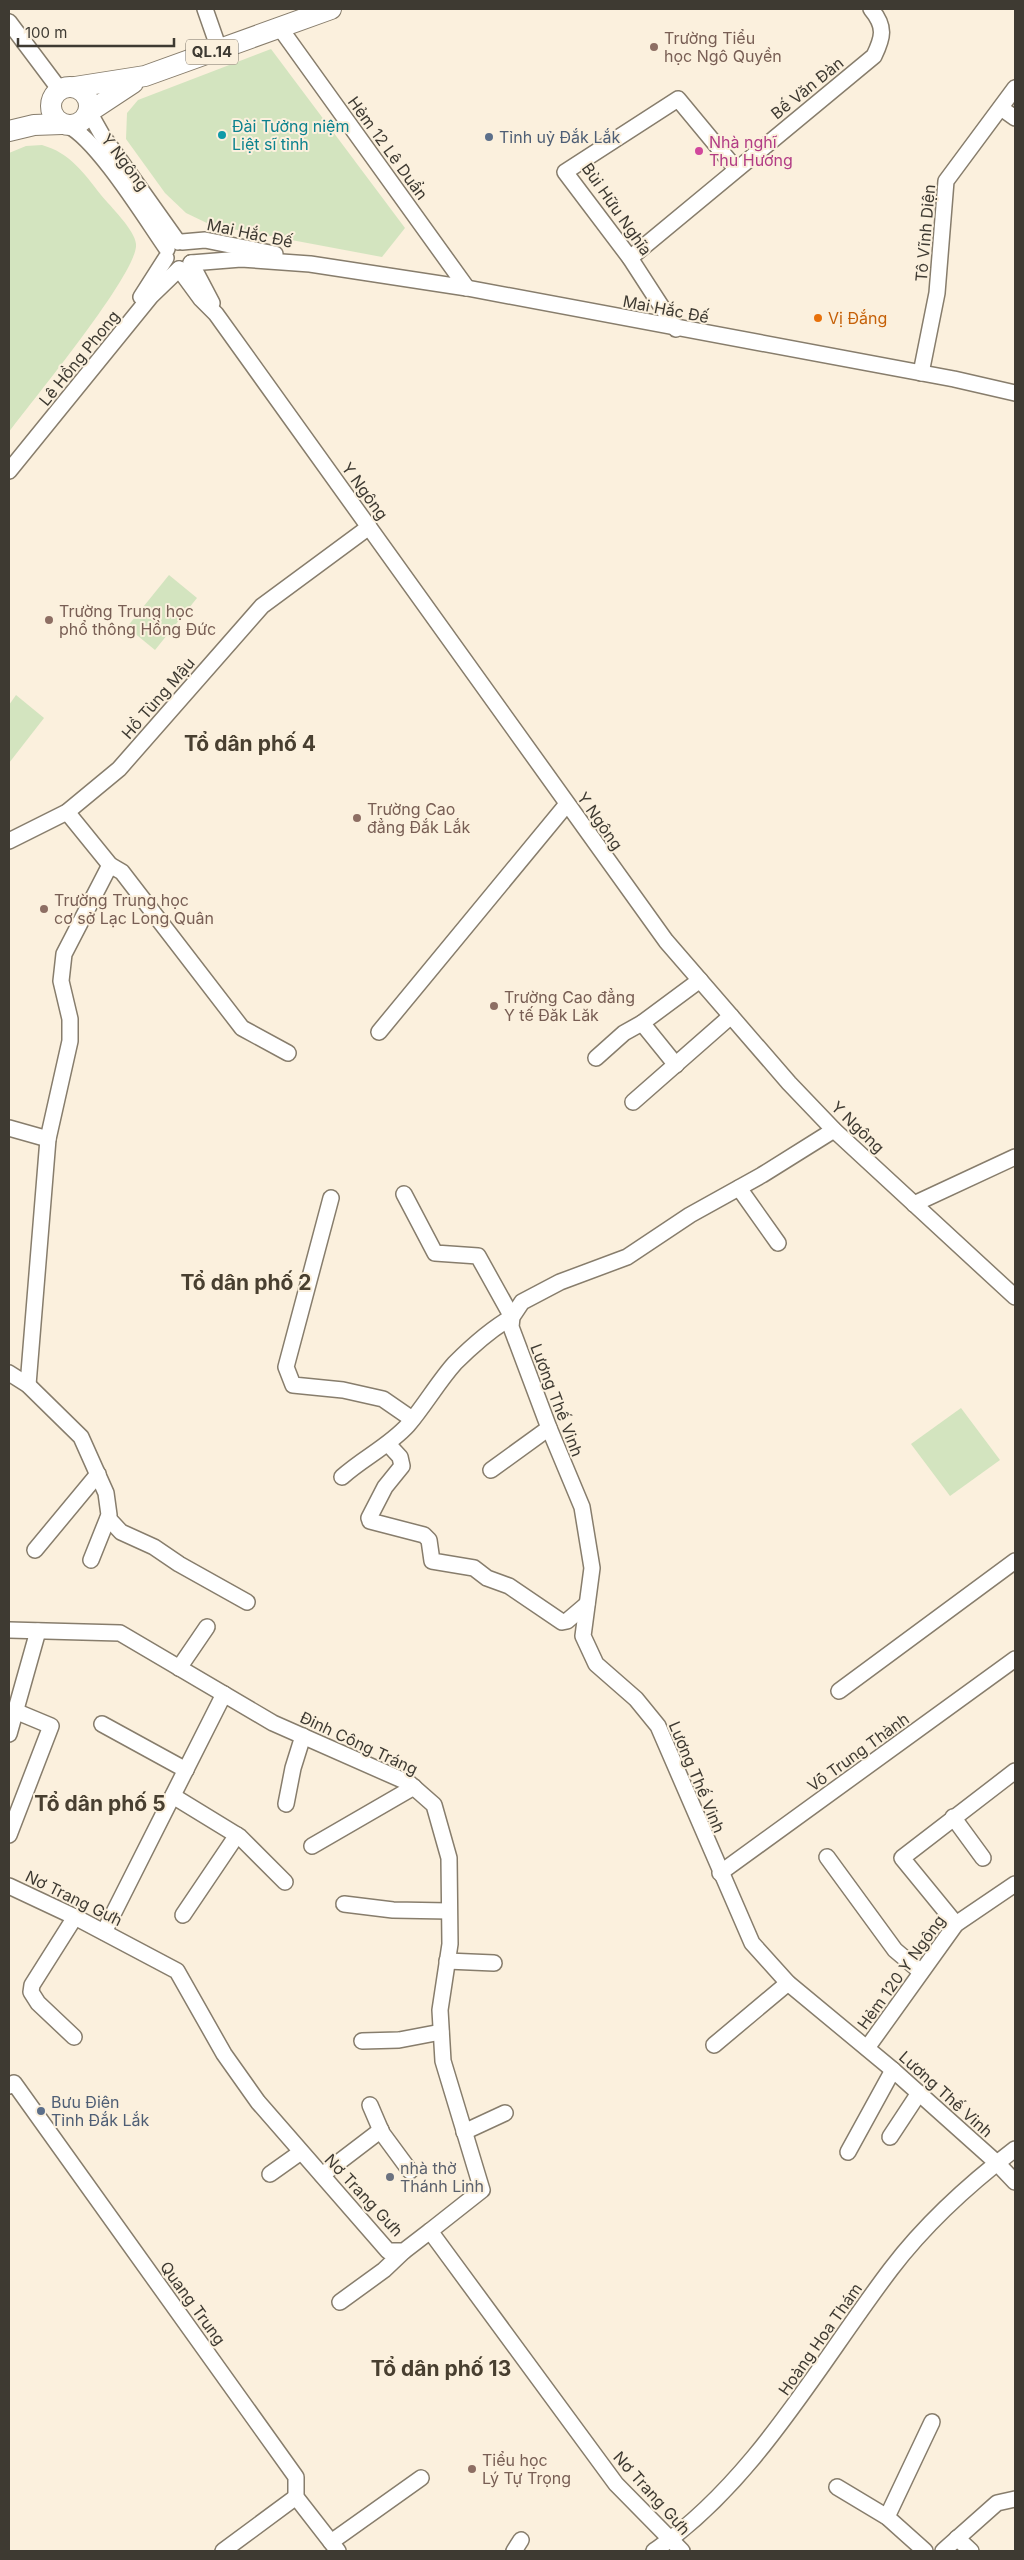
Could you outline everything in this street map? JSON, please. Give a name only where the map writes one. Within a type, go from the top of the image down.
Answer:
[{"type":"main road","name":"QL.14","points":[[10,130],[62,93],[145,76],[331,9]]},
{"type":"main road","name":"QL.14","points":[[89,112],[145,76]]},
{"type":"main road","points":[[62,93],[87,97],[89,112],[78,124],[65,124],[52,113],[62,93]]},
{"type":"main road","name":"QL.14","points":[[10,130],[34,125],[65,124]]},
{"type":"street","points":[[205,9],[219,49]]},
{"type":"street","name":"Bế Văn Đàn","points":[[630,258],[874,56],[883,38],[879,18],[871,9]]},
{"type":"street","points":[[9,22],[62,93]]},
{"type":"street","name":"Hẻm 12 Lê Duẩn","points":[[280,28],[467,288]]},
{"type":"street","name":"Tô Vĩnh Diện","points":[[921,373],[937,293],[946,181],[1015,88]]},
{"type":"street","name":"Bùi Hữu Nghĩa","points":[[676,328],[630,258],[565,172],[678,99],[736,169]]},
{"type":"street","points":[[1001,108],[1015,118]]},
{"type":"street","name":"Y Ngông","points":[[89,112],[128,182],[173,248]]},
{"type":"street","name":"Y Ngông","points":[[65,124],[82,134],[128,182]]},
{"type":"street","name":"Mai Hắc Đế","points":[[173,248],[205,240],[259,250],[310,264]]},
{"type":"street","points":[[173,248],[192,250],[185,266],[170,266],[173,248]]},
{"type":"street","name":"Lê Hồng Phong","points":[[9,459],[146,291],[173,248]]},
{"type":"street","name":"Mai Hắc Đế","points":[[185,266],[241,259],[310,264],[467,288],[921,373],[1015,393]]},
{"type":"street","name":"Y Ngông","points":[[185,266],[201,299],[216,314],[666,940],[789,1083],[834,1130],[1015,1297]]},
{"type":"street","name":"Lê Hồng Phong","points":[[9,471],[152,296],[185,266]]},
{"type":"street","name":"Hồ Tùng Mậu","points":[[10,838],[67,812],[119,769],[262,606],[369,527]]},
{"type":"street","points":[[379,1032],[567,804]]},
{"type":"street","points":[[67,812],[110,865],[122,872],[242,1028],[288,1053]]},
{"type":"street","points":[[28,1385],[48,1139],[70,1040],[70,1019],[61,981],[64,954],[85,918],[110,865]]},
{"type":"street","points":[[596,1058],[624,1032],[642,1023],[700,980]]},
{"type":"street","points":[[633,1102],[731,1016]]},
{"type":"street","points":[[642,1023],[676,1065]]},
{"type":"street","points":[[9,1128],[48,1139]]},
{"type":"street","points":[[342,1477],[356,1465],[388,1444],[412,1419],[455,1364],[495,1327],[512,1317],[522,1302],[560,1282],[626,1257],[690,1215],[739,1188],[834,1130]]},
{"type":"street","points":[[914,1204],[1015,1157]]},
{"type":"street","points":[[739,1188],[778,1243]]},
{"type":"street","points":[[404,1194],[435,1252],[478,1256],[512,1317]]},
{"type":"street","points":[[331,1198],[286,1367],[293,1385],[343,1390],[383,1399],[412,1419]]},
{"type":"street","name":"Lương Thế Vinh","points":[[512,1317],[513,1335],[582,1507],[592,1568],[583,1636],[596,1664],[636,1699],[658,1726],[720,1873],[752,1943],[788,1983],[893,2070],[997,2163],[1015,2182]]},
{"type":"street","points":[[9,1373],[28,1385],[81,1437],[98,1474],[106,1493],[108,1518],[91,1560]]},
{"type":"street","points":[[491,1470],[549,1428]]},
{"type":"street","points":[[388,1444],[400,1457],[402,1466],[377,1501],[369,1518],[370,1521],[424,1535],[429,1540],[432,1561],[474,1568],[487,1578],[509,1586],[562,1622],[567,1621],[587,1604]]},
{"type":"street","points":[[35,1550],[98,1474]]},
{"type":"street","points":[[108,1518],[121,1532],[154,1548],[247,1602]]},
{"type":"street","points":[[839,1691],[1015,1561]]},
{"type":"street","points":[[179,1668],[208,1627]]},
{"type":"street","name":"Đinh Công Tráng","points":[[9,1630],[120,1633],[273,1723],[409,1783],[434,1805],[449,1858],[450,1944],[440,2010],[443,2061],[482,2190],[430,2231]]},
{"type":"street","points":[[9,1734],[38,1631]]},
{"type":"street","name":"Võ Trung Thành","points":[[720,1873],[1015,1660]]},
{"type":"street","points":[[104,1932],[224,1694]]},
{"type":"street","points":[[9,1835],[52,1726],[15,1711]]},
{"type":"street","points":[[102,1724],[186,1770]]},
{"type":"street","points":[[286,1804],[293,1768],[303,1736]]},
{"type":"street","points":[[956,1924],[902,1858],[1015,1770]]},
{"type":"street","points":[[312,1846],[414,1787]]},
{"type":"street","points":[[173,1796],[237,1835],[285,1882]]},
{"type":"street","points":[[954,1817],[982,1858]]},
{"type":"street","points":[[183,1915],[237,1835]]},
{"type":"street","points":[[827,1857],[895,1950],[921,1972]]},
{"type":"street","name":"Hẻm 120 Y Ngông","points":[[867,2048],[956,1924],[1015,1884]]},
{"type":"street","name":"Nơ Trang Gưh","points":[[9,1886],[75,1917],[177,1971],[224,2054],[258,2102],[301,2152],[388,2251],[404,2251],[430,2231],[616,2484],[682,2551]]},
{"type":"street","points":[[344,1904],[393,1910],[449,1911]]},
{"type":"street","points":[[74,2037],[38,2003],[30,1992],[32,1985],[75,1917]]},
{"type":"street","points":[[447,1961],[494,1963]]},
{"type":"street","points":[[714,2045],[788,1983]]},
{"type":"street","points":[[362,2041],[399,2040],[441,2032]]},
{"type":"street","points":[[848,2152],[893,2070]]},
{"type":"street","name":"Quang Trung","points":[[10,2082],[296,2477],[296,2498]]},
{"type":"street","points":[[890,2137],[919,2093]]},
{"type":"street","points":[[370,2104],[381,2130],[410,2171]]},
{"type":"street","points":[[464,2132],[505,2113]]},
{"type":"street","points":[[322,2175],[381,2130]]},
{"type":"street","name":"Hoàng Hoa Thám","points":[[654,2551],[670,2540],[721,2492],[782,2423],[892,2268],[954,2198],[1015,2149]]},
{"type":"street","points":[[270,2174],[301,2152]]},
{"type":"street","points":[[340,2302],[384,2270],[404,2251]]},
{"type":"street","points":[[887,2517],[932,2422]]},
{"type":"street","points":[[223,2551],[296,2498],[334,2546],[421,2478]]},
{"type":"street","points":[[837,2487],[887,2517],[924,2551]]},
{"type":"street","points":[[943,2551],[998,2503],[1015,2499]]},
{"type":"street","points":[[957,2538],[971,2551]]},
{"type":"green space","points":[[271,49],[405,228],[382,257],[211,225],[186,213],[165,193],[126,139],[127,113],[138,100]]},
{"type":"green space","points":[[42,145],[68,158],[82,171],[127,225],[135,238],[136,244],[132,259],[121,281],[103,308],[9,432],[9,153],[26,146]]},
{"type":"green space","points":[[169,575],[197,598],[155,650],[127,627]]},
{"type":"green space","points":[[16,695],[44,718],[9,763],[9,705]]},
{"type":"green space","points":[[961,1408],[1000,1460],[950,1496],[911,1444]]},
{"type":"place","name":"Trường Tiểu học Ngô Quyền","points":[[654,47]]},
{"type":"place","name":"Đài Tưởng niệm Liệt sĩ tỉnh","points":[[222,135]]},
{"type":"place","name":"Tỉnh uỷ Đắk Lắk","points":[[489,137]]},
{"type":"place","name":"Nhà nghĩ Thu Hương","points":[[699,151]]},
{"type":"place","name":"Vị Đắng","points":[[818,318]]},
{"type":"place","name":"Trường Trung học phổ thông Hồng Đức","points":[[49,620]]},
{"type":"place","name":"Trường Cao đẳng Đắk Lắk","points":[[357,818]]},
{"type":"place","name":"Trường Trung học cơ sở Lạc Long Quân","points":[[44,909]]},
{"type":"place","name":"Trường Cao đẳng Y tế Đăk Lăk","points":[[494,1006]]},
{"type":"place","name":"Bưu Điện Tỉnh Đắk Lắk","points":[[41,2111]]},
{"type":"place","name":"nhà thờ Thánh Linh","points":[[390,2177]]},
{"type":"place","name":"Tiểu học Lý Tự Trọng","points":[[472,2469]]},
{"type":"district","name":"Tổ dân phố 4","points":[[250,744]]},
{"type":"district","name":"Tổ dân phố 2","points":[[246,1283]]},
{"type":"district","name":"Tổ dân phố 5","points":[[100,1804]]},
{"type":"district","name":"Tổ dân phố 13","points":[[441,2369]]}]
